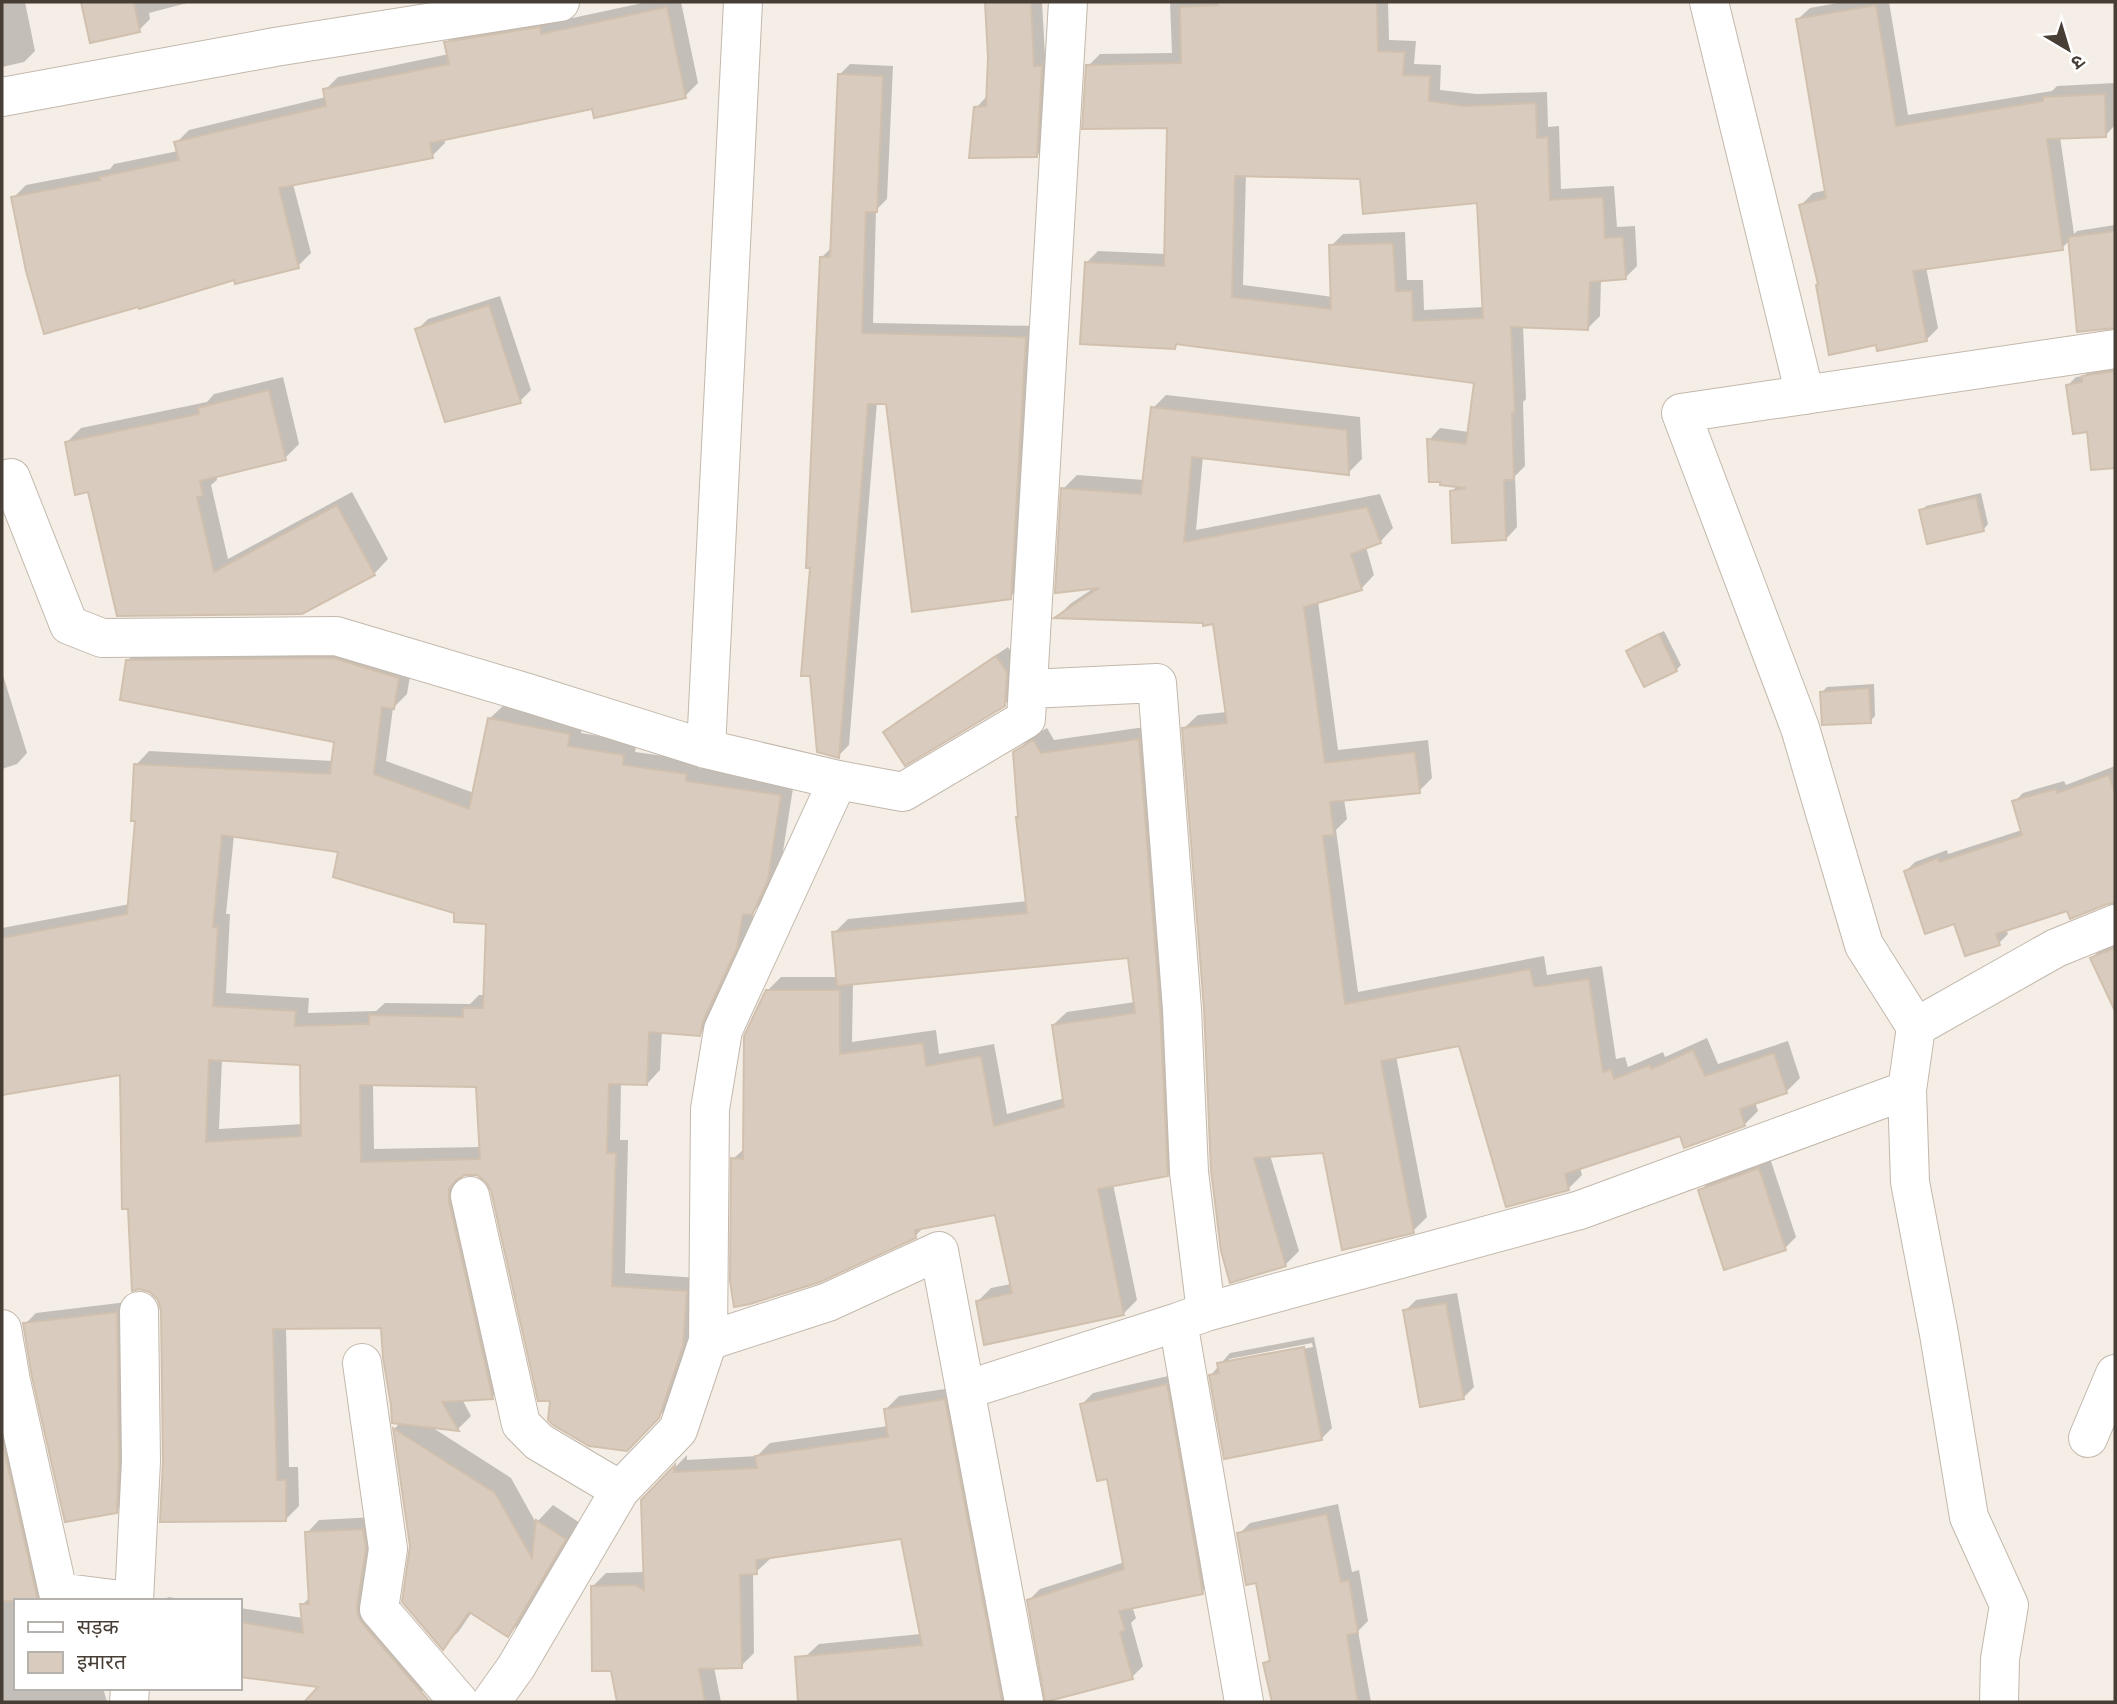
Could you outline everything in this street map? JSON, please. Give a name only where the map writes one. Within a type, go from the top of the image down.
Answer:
[{"type":"street","points":[[2,97],[275,47],[560,2]]},
{"type":"street","points":[[706,749],[743,2]]},
{"type":"street","points":[[5,469],[69,625],[102,638],[336,636],[706,749],[838,780],[903,792],[1027,719],[1068,2]]},
{"type":"street","points":[[1709,2],[1805,395]]},
{"type":"street","points":[[1999,1702],[2000,1659],[2009,1605],[1969,1517],[1939,1334],[1910,1182],[1906,1090],[1916,1027],[1864,945],[1800,728],[1681,413],[2115,349]]},
{"type":"street","points":[[1029,689],[1157,683],[1182,1009],[1192,1317],[1244,1702]]},
{"type":"street","points":[[491,1702],[516,1667],[620,1490],[678,1430],[708,1341],[710,1109],[723,1030],[838,780]]},
{"type":"street","points":[[1916,1027],[2056,948],[2115,924]]},
{"type":"street","points":[[966,1390],[1192,1317],[1580,1210],[1906,1090]]},
{"type":"street","points":[[470,1196],[521,1424],[539,1441],[620,1490]]},
{"type":"street","points":[[708,1341],[828,1302],[939,1251],[1024,1702]]},
{"type":"street","points":[[132,1599],[141,1461],[139,1311]]},
{"type":"street","points":[[2,1329],[6,1382],[58,1592],[116,1599]]},
{"type":"street","points":[[362,1363],[388,1549],[379,1609],[459,1702]]},
{"type":"street","points":[[2088,1438],[2115,1374]]},
{"type":"building","points":[[81,2],[134,2],[140,32],[90,43]]},
{"type":"building","points":[[985,2],[1031,2],[1034,66],[1042,66],[1037,157],[969,158],[974,107],[986,106],[988,57]]},
{"type":"building","points":[[1218,2],[1377,2],[1378,51],[1405,52],[1403,75],[1430,76],[1429,101],[1463,106],[1536,103],[1537,138],[1548,137],[1550,200],[1603,197],[1605,238],[1623,237],[1626,279],[1590,282],[1588,330],[1511,327],[1515,413],[1512,413],[1514,480],[1504,480],[1506,540],[1452,543],[1450,491],[1466,488],[1429,482],[1427,439],[1466,444],[1474,383],[1176,344],[1175,349],[1080,344],[1085,262],[1164,266],[1167,128],[1082,129],[1086,65],[1181,63],[1180,7],[1218,5]],"holes":[[[1235,176],[1360,179],[1363,214],[1477,203],[1483,318],[1413,321],[1412,291],[1396,291],[1393,243],[1329,245],[1331,309],[1232,297]]]},
{"type":"building","points":[[1876,5],[1896,126],[2043,101],[2043,97],[2105,94],[2106,137],[2047,139],[2063,250],[1913,271],[1927,341],[1877,351],[1876,345],[1829,355],[1816,285],[1818,284],[1799,205],[1826,198],[1796,19]]},
{"type":"building","points":[[667,7],[686,98],[594,118],[592,109],[430,143],[433,158],[279,188],[299,268],[235,284],[234,280],[44,334],[26,271],[11,197],[100,180],[99,177],[179,160],[174,142],[326,106],[323,89],[449,64],[444,42],[540,27],[541,34]]},
{"type":"building","points":[[838,74],[883,76],[877,212],[866,212],[862,333],[1026,337],[1011,599],[912,612],[886,404],[868,404],[839,758],[817,752],[810,676],[801,676],[810,568],[806,568],[820,257],[830,257]]},
{"type":"building","points":[[2115,231],[2115,328],[2077,332],[2068,237]]},
{"type":"building","points":[[489,305],[521,403],[445,422],[415,329]]},
{"type":"building","points":[[2115,371],[2115,468],[2091,470],[2087,432],[2073,434],[2066,385],[2082,382],[2082,376]]},
{"type":"building","points":[[269,390],[286,460],[200,481],[203,496],[197,497],[214,572],[337,505],[375,575],[302,614],[117,616],[88,492],[75,495],[65,442],[199,414],[198,408]]},
{"type":"building","points":[[1151,407],[1347,430],[1349,475],[1192,457],[1184,542],[1367,507],[1381,543],[1351,554],[1362,590],[1304,607],[1325,763],[1415,752],[1420,793],[1330,802],[1334,835],[1323,836],[1345,1004],[1530,969],[1534,987],[1589,979],[1603,1072],[1611,1069],[1614,1079],[1650,1065],[1651,1069],[1693,1050],[1705,1076],[1774,1053],[1787,1093],[1740,1109],[1745,1126],[1684,1148],[1680,1136],[1565,1174],[1569,1190],[1506,1207],[1459,1046],[1381,1061],[1414,1233],[1342,1250],[1323,1153],[1254,1158],[1286,1266],[1230,1283],[1221,1251],[1211,1170],[1204,1008],[1182,728],[1227,723],[1213,624],[1203,626],[1203,623],[1054,618],[1099,588],[1055,593],[1061,488],[1141,494]]},
{"type":"building","points":[[1976,497],[1984,531],[1927,544],[1919,510]]},
{"type":"building","points":[[1659,634],[1677,671],[1644,687],[1626,651]]},
{"type":"building","points":[[996,656],[1007,672],[1005,706],[905,766],[883,732]]},
{"type":"building","points":[[333,658],[399,678],[394,709],[382,707],[374,774],[469,809],[488,718],[570,734],[568,746],[624,755],[623,765],[687,774],[686,781],[781,795],[768,880],[752,915],[743,914],[737,948],[703,1021],[700,1036],[649,1032],[647,1085],[609,1084],[607,1153],[616,1153],[612,1286],[687,1291],[683,1346],[659,1418],[627,1451],[589,1446],[548,1420],[550,1401],[538,1401],[491,1191],[486,1182],[477,1175],[465,1175],[456,1180],[449,1189],[449,1201],[493,1399],[442,1402],[459,1431],[392,1423],[381,1328],[273,1329],[277,1480],[286,1480],[286,1521],[160,1522],[163,1461],[161,1311],[158,1300],[150,1292],[139,1289],[132,1291],[128,1209],[122,1209],[120,1075],[2,1095],[2,938],[127,914],[135,821],[131,821],[134,764],[330,774],[334,742],[120,700],[126,660]],"holes":[[[222,835],[338,852],[333,877],[454,913],[454,922],[486,924],[483,1008],[463,1008],[463,1017],[369,1015],[369,1024],[295,1026],[296,1011],[213,1006],[218,927],[213,927]],[[209,1060],[300,1065],[301,1136],[206,1142]],[[360,1085],[476,1087],[480,1159],[361,1162]]]},
{"type":"building","points":[[1869,688],[1871,723],[1822,725],[1820,692]]},
{"type":"building","points":[[1139,739],[1160,1010],[1168,1176],[1098,1189],[1124,1315],[984,1345],[976,1301],[1012,1293],[995,1215],[915,1230],[916,1238],[820,1282],[734,1307],[730,1281],[731,1158],[743,1159],[744,1036],[766,990],[840,990],[840,1054],[923,1043],[926,1066],[981,1056],[994,1126],[1064,1107],[1052,1025],[1135,1013],[1128,958],[837,986],[832,932],[1027,913],[1016,817],[1013,752],[1033,740],[1041,753]]},
{"type":"building","points":[[2109,775],[2115,794],[2115,903],[2070,919],[2067,911],[1996,934],[2000,945],[1965,956],[1954,924],[1925,934],[1904,871],[1938,858],[1939,862],[2022,835],[2012,801],[2056,789],[2057,793]]},
{"type":"building","points":[[2115,948],[2115,1011],[2090,958]]},
{"type":"building","points":[[1759,1168],[1786,1250],[1724,1270],[1698,1190]]},
{"type":"building","points":[[1446,1303],[1464,1399],[1420,1407],[1403,1310]]},
{"type":"building","points":[[117,1312],[117,1513],[65,1522],[32,1377],[23,1323]]},
{"type":"building","points":[[1304,1347],[1322,1440],[1224,1459],[1209,1375],[1219,1373],[1217,1363]]},
{"type":"building","points":[[1167,1384],[1203,1594],[1119,1611],[1125,1630],[1120,1632],[1133,1679],[1045,1702],[1027,1600],[1124,1569],[1107,1479],[1097,1481],[1080,1404]]},
{"type":"building","points":[[945,1399],[1002,1702],[798,1702],[795,1657],[922,1645],[901,1539],[756,1560],[757,1574],[740,1575],[742,1668],[699,1669],[705,1702],[617,1702],[611,1671],[592,1671],[591,1586],[636,1585],[644,1590],[641,1500],[675,1465],[674,1472],[757,1468],[755,1456],[888,1437],[884,1409]]},
{"type":"building","points":[[393,1428],[495,1493],[532,1558],[536,1520],[566,1539],[508,1637],[469,1612],[443,1650],[402,1602],[410,1546]]},
{"type":"building","points":[[2,1440],[38,1599],[2,1601]]},
{"type":"building","points":[[1327,1514],[1341,1582],[1349,1580],[1358,1633],[1347,1635],[1358,1702],[1272,1702],[1263,1663],[1270,1661],[1256,1583],[1246,1585],[1237,1533]]},
{"type":"building","points":[[363,1529],[366,1549],[357,1606],[358,1616],[430,1702],[304,1702],[318,1687],[242,1677],[242,1622],[303,1633],[300,1604],[309,1604],[305,1532]]}]
